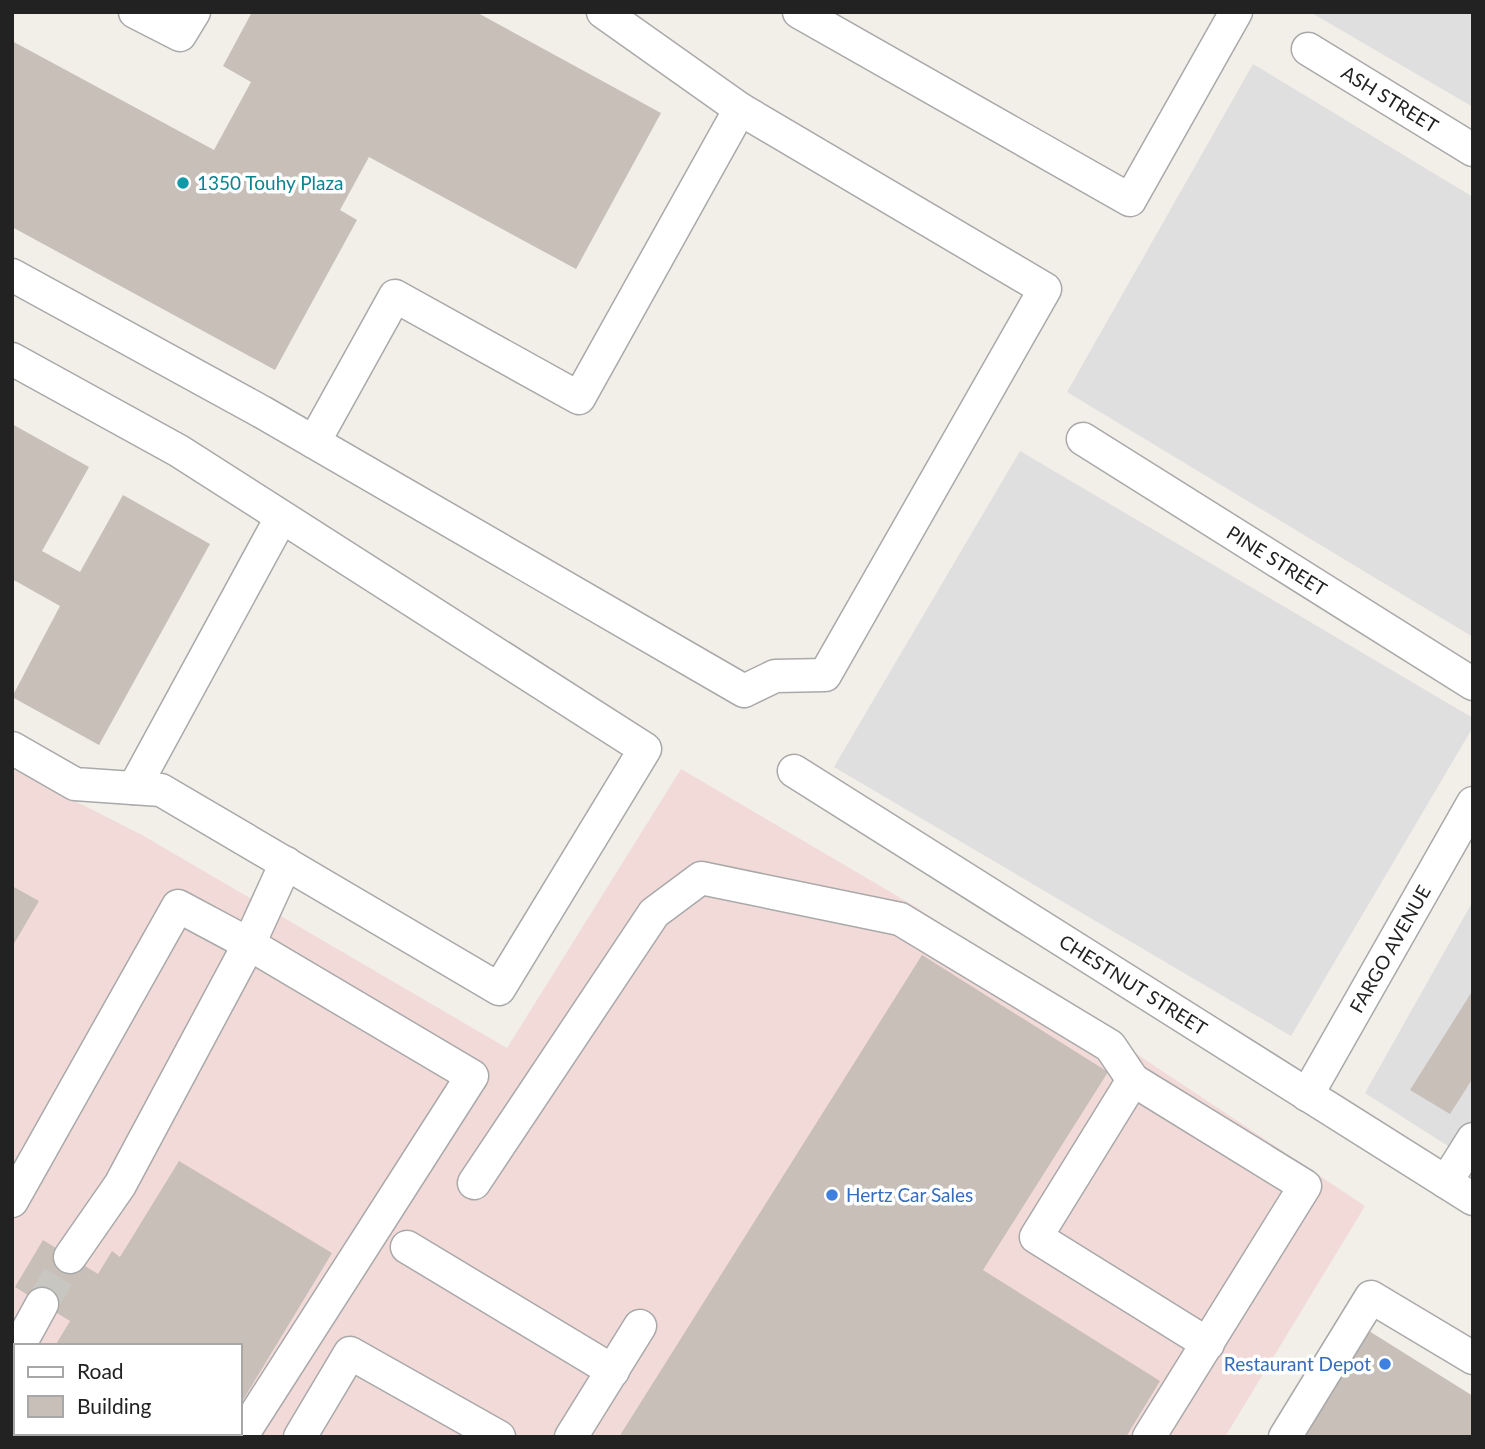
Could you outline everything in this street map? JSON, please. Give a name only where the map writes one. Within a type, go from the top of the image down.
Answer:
[{"type":"street","points":[[135,12],[180,35],[194,12]]},
{"type":"street","points":[[799,12],[1130,200],[1236,12]]},
{"type":"street","points":[[12,275],[314,442],[744,691],[775,676],[825,675],[1045,289],[740,109],[601,14]]},
{"type":"street","name":"ASH STREET","points":[[1308,49],[1473,150]]},
{"type":"street","points":[[314,442],[395,296],[579,398],[740,109]]},
{"type":"street","points":[[12,359],[179,452],[645,749],[499,989],[160,790],[75,784],[12,748]]},
{"type":"street","name":"PINE STREET","points":[[1083,439],[1473,684]]},
{"type":"street","points":[[134,788],[281,518]]},
{"type":"street","name":"CHESTNUT STREET","points":[[794,771],[1473,1199]]},
{"type":"street","name":"FARGO AVENUE","points":[[1307,1095],[1473,803]]},
{"type":"street","points":[[70,1257],[120,1185],[249,944],[286,863]]},
{"type":"street","points":[[474,1183],[654,913],[701,878],[900,919],[1110,1046],[1133,1080],[1305,1186],[1149,1437]]},
{"type":"street","points":[[12,1202],[178,906],[249,944],[472,1076],[242,1437]]},
{"type":"street","points":[[1133,1080],[1036,1237],[1208,1343]]},
{"type":"street","points":[[1446,1182],[1473,1139]]},
{"type":"street","points":[[407,1247],[613,1371]]},
{"type":"street","points":[[1285,1437],[1371,1297],[1473,1358]]},
{"type":"street","points":[[20,1344],[42,1304]]},
{"type":"street","points":[[571,1437],[640,1326]]},
{"type":"street","points":[[300,1437],[350,1353],[499,1437]]},
{"type":"shaded area","points":[[1310,12],[1473,12],[1473,107]]},
{"type":"shaded area","points":[[1253,64],[1473,197],[1473,637],[1067,392]]},
{"type":"shaded area","points":[[1020,451],[1473,718],[1473,727],[1291,1036],[834,767]]},
{"type":"shaded area","points":[[12,769],[142,835],[507,1048],[681,769],[916,907],[1365,1206],[1225,1437],[12,1437]]},
{"type":"shaded area","points":[[1473,901],[1473,1162],[1365,1093]]},
{"type":"building","name":"1350 Touhy Plaza","points":[[252,12],[476,12],[661,113],[576,269],[369,157],[340,210],[357,220],[275,370],[12,227],[12,41],[214,150],[251,82],[223,66]]},
{"type":"building","points":[[12,424],[89,467],[42,551],[80,572],[123,495],[210,544],[99,745],[12,697],[60,606],[12,579]]},
{"type":"building","points":[[12,886],[39,901],[12,947]]},
{"type":"building","points":[[922,955],[1108,1072],[983,1270],[1160,1381],[1126,1437],[619,1437]]},
{"type":"building","points":[[1473,990],[1473,1078],[1450,1114],[1410,1090]]},
{"type":"building","points":[[179,1161],[332,1253],[242,1402],[242,1344],[56,1344],[70,1321],[15,1287],[43,1240],[98,1274],[112,1251],[120,1257]]},
{"type":"building","name":"Restaurant Depot","points":[[1369,1331],[1473,1396],[1473,1437],[1303,1437]]},
{"type":"building","points":[[154,1435],[222,1435],[221,1437],[153,1437]]},
{"type":"tunnel","points":[[42,1304],[70,1257]]},
{"type":"place","name":"1350 Touhy Plaza","points":[[183,183]]},
{"type":"place","name":"Hertz Car Sales","points":[[832,1195]]},
{"type":"place","name":"Restaurant Depot","points":[[1385,1364]]}]
